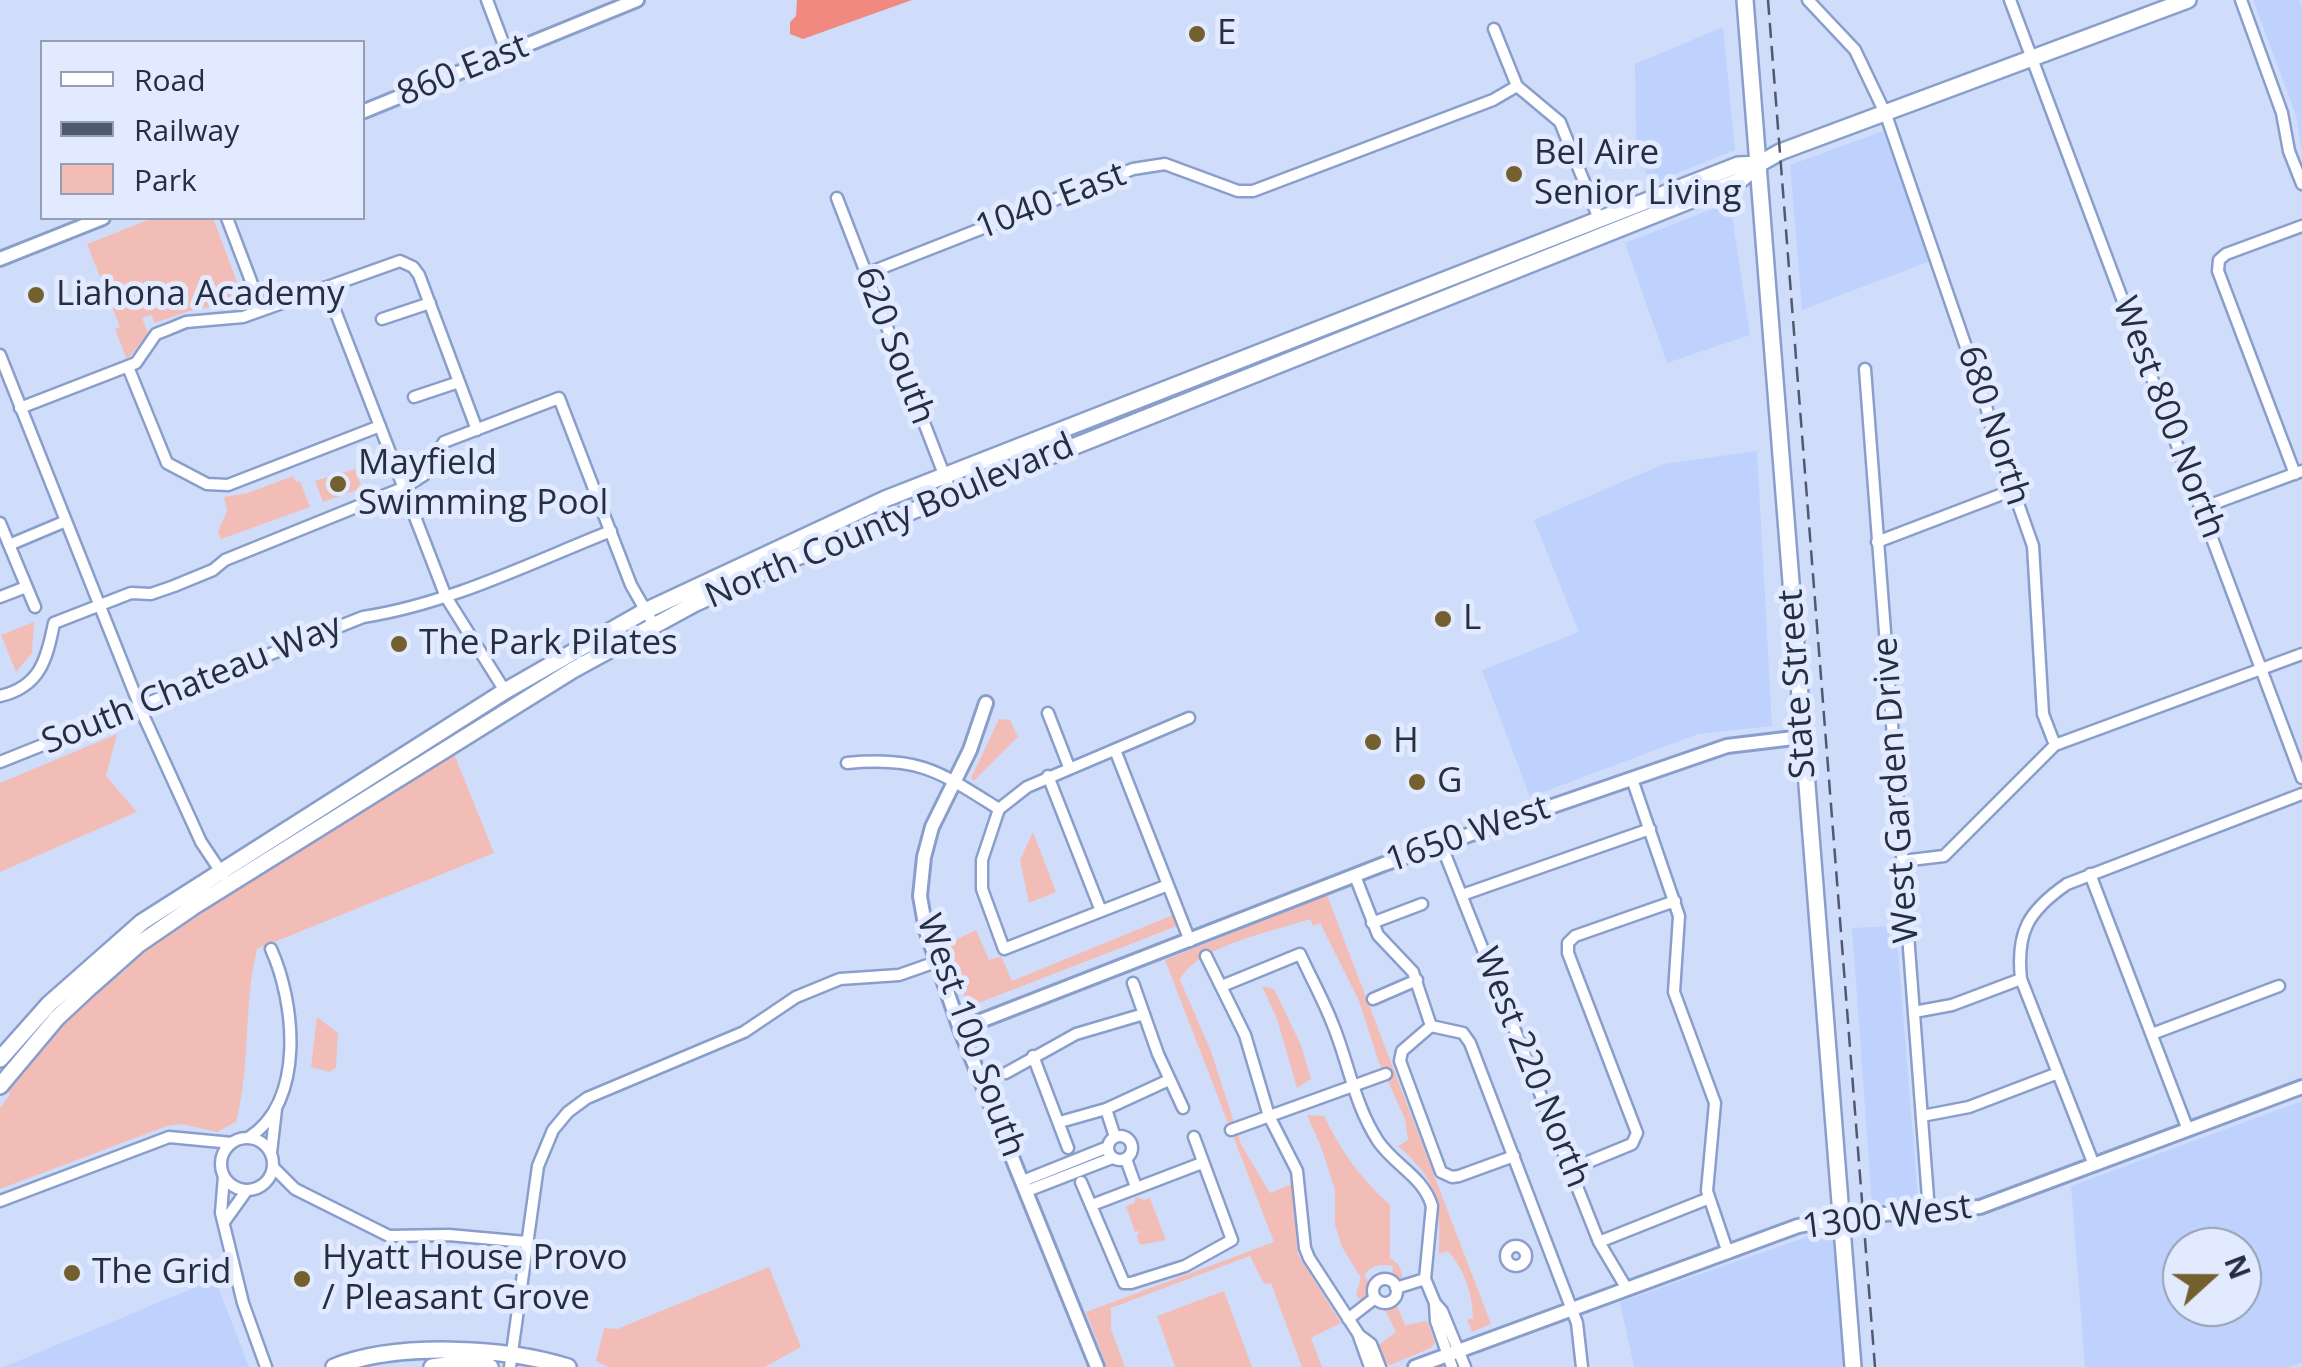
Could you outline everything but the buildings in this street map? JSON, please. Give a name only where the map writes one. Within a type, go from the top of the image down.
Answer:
[{"type":"main road","name":"State Street","points":[[1745,0],[1853,1367]]},
{"type":"main road","name":"North County Boulevard","points":[[0,1059],[49,1004],[116,943],[478,726],[649,618],[1738,182],[1780,152],[2188,0]]},
{"type":"main road","name":"North County Boulevard","points":[[0,1086],[57,1018],[116,964],[225,877],[505,692],[822,526],[1738,165],[1759,164]]},
{"type":"main road","points":[[334,1367],[355,1358],[460,1349],[510,1361],[568,1367]]},
{"type":"main road","points":[[432,1367],[490,1367]]},
{"type":"street","points":[[487,0],[507,53]]},
{"type":"street","name":"860 East","points":[[365,111],[637,0]]},
{"type":"street","name":"680 North","points":[[1808,0],[1855,50],[1886,114],[2033,546],[2043,714],[2055,746]]},
{"type":"street","name":"West 800 North","points":[[2010,0],[2302,778]]},
{"type":"street","points":[[2241,0],[2282,113],[2292,160],[2302,184]]},
{"type":"street","points":[[1494,30],[1518,86],[1560,122],[1599,219]]},
{"type":"street","name":"1040 East","points":[[866,274],[1133,169],[1155,164],[1165,164],[1238,191],[1253,191],[1493,100],[1518,86]]},
{"type":"street","name":"620 South","points":[[837,198],[938,478],[952,495]]},
{"type":"street","points":[[0,259],[98,220]]},
{"type":"street","points":[[229,220],[262,310]]},
{"type":"street","points":[[2202,508],[2298,473],[2218,271],[2219,260],[2226,254],[2302,226]]},
{"type":"street","points":[[20,408],[136,363],[156,334],[186,322],[243,317],[400,261],[413,266],[419,275],[477,430]]},
{"type":"street","points":[[323,288],[336,312],[446,597],[505,692]]},
{"type":"street","points":[[382,319],[430,303]]},
{"type":"street","points":[[0,355],[139,704],[187,814],[225,877]]},
{"type":"street","points":[[128,367],[166,463],[207,484],[228,485],[380,426]]},
{"type":"street","name":"West Garden Drive","points":[[1865,369],[1929,1210]]},
{"type":"street","points":[[414,397],[459,382]]},
{"type":"street","points":[[0,696],[19,690],[38,675],[54,623],[131,593],[151,594],[174,586],[214,570],[226,560],[403,488],[424,476],[444,442],[559,398],[649,618]]},
{"type":"street","points":[[1876,542],[2012,490]]},
{"type":"street","points":[[9,545],[66,521]]},
{"type":"street","points":[[0,523],[34,607]]},
{"type":"street","name":"South Chateau Way","points":[[0,762],[363,618],[446,597],[611,531]]},
{"type":"street","points":[[0,597],[26,587]]},
{"type":"street","points":[[1902,862],[1944,856],[2055,746],[2302,654]]},
{"type":"street","name":"West 100 South","points":[[986,704],[970,750],[932,827],[920,896],[936,962],[960,1029],[1097,1367]]},
{"type":"street","points":[[1048,713],[1068,767]]},
{"type":"street","points":[[1168,886],[1004,948],[982,889],[982,860],[999,809],[1027,786],[1189,718]]},
{"type":"street","name":"1650 West","points":[[960,1029],[1355,876],[1632,778],[1727,746],[1802,737]]},
{"type":"street","points":[[1115,750],[1190,941]]},
{"type":"street","points":[[847,763],[884,759],[934,769],[999,809]]},
{"type":"street","points":[[1053,774],[1101,912]]},
{"type":"street","points":[[1632,778],[1679,916],[1674,992],[1716,1103],[1707,1199],[1728,1252]]},
{"type":"street","points":[[2094,1165],[2021,979],[2021,935],[2052,895],[2090,874],[2302,794]]},
{"type":"street","points":[[1462,895],[1650,829]]},
{"type":"street","name":"West 220 North","points":[[1442,844],[1600,1242],[1627,1289]]},
{"type":"street","points":[[2090,874],[2188,1130]]},
{"type":"street","points":[[1355,876],[1372,923],[1417,980],[1432,1026]]},
{"type":"street","points":[[1571,1169],[1632,1144],[1636,1137],[1568,953],[1568,943],[1575,936],[1675,902]]},
{"type":"street","points":[[1372,923],[1422,904]]},
{"type":"street","points":[[260,1187],[270,1179],[276,1108],[288,1073],[290,1013],[285,985],[271,949]]},
{"type":"street","points":[[1222,986],[1300,954],[1334,1027],[1352,1088],[1378,1140],[1424,1185],[1429,1196],[1432,1206],[1425,1279],[1435,1303],[1436,1322],[1453,1357],[1465,1367]]},
{"type":"street","points":[[1206,956],[1245,1035],[1269,1116],[1297,1171],[1304,1248],[1359,1336],[1370,1367]]},
{"type":"street","points":[[510,1361],[538,1166],[547,1140],[568,1112],[596,1094],[744,1032],[796,997],[840,979],[899,974],[936,962]]},
{"type":"street","points":[[1914,1012],[1952,1005],[2021,979]]},
{"type":"street","points":[[1372,999],[1417,980]]},
{"type":"street","points":[[1133,983],[1183,1108]]},
{"type":"street","points":[[2152,1034],[2279,986]]},
{"type":"street","points":[[1006,1074],[1076,1034],[1144,1014]]},
{"type":"street","points":[[1432,1026],[1400,1056],[1442,1172],[1452,1177],[1514,1156]]},
{"type":"street","points":[[1432,1026],[1462,1033],[1470,1042],[1538,1218],[1545,1246],[1557,1263],[1580,1335],[1582,1367]]},
{"type":"street","points":[[1033,1056],[1068,1148]]},
{"type":"street","points":[[1922,1116],[1969,1107],[2058,1073]]},
{"type":"street","points":[[1231,1130],[1386,1074]]},
{"type":"street","points":[[1060,1122],[1106,1110],[1169,1080]]},
{"type":"street","name":"1300 West","points":[[1415,1367],[1453,1357],[1798,1226],[1840,1218],[1980,1208],[2302,1086]]},
{"type":"street","points":[[0,1201],[170,1137],[232,1143],[248,1138],[276,1108]]},
{"type":"street","points":[[1106,1110],[1112,1147],[1126,1159],[1136,1187]]},
{"type":"street","points":[[1025,1186],[1112,1147],[1123,1136],[1130,1141],[1132,1153],[1126,1159]]},
{"type":"street","points":[[1080,1182],[1124,1283],[1185,1266],[1232,1240],[1194,1137]]},
{"type":"street","points":[[248,1138],[258,1140],[271,1153]]},
{"type":"street","points":[[201,1140],[221,1161],[221,1214],[243,1303],[266,1367]]},
{"type":"street","points":[[221,1161],[232,1143]]},
{"type":"street","points":[[1092,1205],[1202,1164]]},
{"type":"street","points":[[273,1166],[295,1189],[389,1236],[449,1235],[526,1242]]},
{"type":"street","points":[[224,1176],[234,1187],[246,1190],[295,1189]]},
{"type":"street","points":[[224,1223],[246,1190]]},
{"type":"street","points":[[1600,1242],[1707,1199]]},
{"type":"street","points":[[1526,1252],[1545,1246]]},
{"type":"street","points":[[1381,1279],[1390,1280],[1396,1295],[1390,1301],[1375,1298],[1373,1288],[1381,1279]]},
{"type":"street","points":[[1396,1288],[1425,1279]]},
{"type":"street","points":[[1348,1319],[1375,1298]]},
{"type":"street","points":[[1359,1336],[1370,1344],[1380,1367]]},
{"type":"shaded area","points":[[797,0],[912,0],[803,39],[790,34]]},
{"type":"shaded area","points":[[2253,0],[2299,0],[2302,7],[2302,152],[2296,115]]},
{"type":"shaded area","points":[[1723,27],[1735,150],[1650,184],[1636,144],[1635,64]]},
{"type":"shaded area","points":[[1883,131],[1930,261],[1802,310],[1790,165]]},
{"type":"shaded area","points":[[1730,202],[1750,335],[1667,363],[1625,243]]},
{"type":"shaded area","points":[[1757,451],[1772,726],[1698,734],[1530,797],[1482,670],[1579,632],[1534,520],[1664,464]]},
{"type":"shaded area","points":[[1896,926],[1918,1199],[1872,1206],[1852,928]]},
{"type":"shaded area","points":[[2302,1101],[2302,1363],[2289,1367],[2085,1367],[2071,1186]]},
{"type":"shaded area","points":[[1818,1233],[1833,1236],[1844,1367],[1634,1367],[1620,1302]]},
{"type":"shaded area","points":[[215,1279],[249,1367],[4,1367]]},
{"type":"green space","points":[[148,220],[214,220],[237,282],[242,281],[249,301],[241,306],[198,308],[155,323],[151,315],[142,318],[148,333],[127,360],[115,329],[120,327],[87,244]]},
{"type":"green space","name":"Mayfield Swimming Pool","points":[[355,469],[362,488],[323,502],[315,481]]},
{"type":"green space","points":[[293,476],[296,482],[300,481],[310,507],[221,539],[218,532],[227,511],[224,497],[248,493]]},
{"type":"green space","points":[[34,622],[32,653],[16,672],[1,635]]},
{"type":"green space","points":[[999,719],[1010,720],[1018,737],[974,781],[971,778]]},
{"type":"green space","points":[[117,734],[106,776],[137,812],[0,872],[0,783]]},
{"type":"green space","points":[[454,754],[494,853],[257,949],[236,1122],[217,1132],[181,1124],[167,1126],[0,1189],[0,1108],[10,1094],[6,1090],[80,1006],[114,975],[124,972],[139,954]]},
{"type":"green space","points":[[1033,832],[1056,892],[1029,903],[1020,860]]},
{"type":"green space","points":[[1327,895],[1491,1324],[1472,1332],[1467,1320],[1473,1318],[1466,1282],[1448,1251],[1439,1254],[1435,1194],[1422,1171],[1398,1146],[1408,1140],[1405,1119],[1378,1060],[1359,1001],[1320,923],[1313,926],[1310,919],[1219,949],[1189,968],[1180,980],[1211,1051],[1241,1144],[1270,1193],[1292,1184],[1298,1255],[1341,1323],[1311,1338],[1322,1367],[1302,1367],[1271,1283],[1264,1284],[1250,1256],[1111,1308],[1111,1329],[1125,1367],[1107,1367],[1086,1312],[1274,1242],[1165,960]]},
{"type":"green space","points":[[1173,915],[1177,926],[976,1004],[967,1002],[945,945],[976,930],[989,960],[1001,956],[1012,981]]},
{"type":"green space","points":[[1262,986],[1274,989],[1301,1045],[1311,1079],[1297,1088],[1277,1019]]},
{"type":"green space","points":[[317,1017],[338,1033],[336,1068],[329,1072],[311,1067]]},
{"type":"green space","points":[[1307,1115],[1324,1116],[1352,1164],[1390,1205],[1390,1258],[1399,1265],[1403,1279],[1392,1275],[1393,1266],[1373,1267],[1364,1276],[1371,1283],[1362,1303],[1356,1294],[1361,1278],[1342,1247],[1335,1225],[1335,1190]]},
{"type":"green space","points":[[1136,1197],[1150,1198],[1166,1240],[1140,1245],[1140,1231],[1135,1232],[1126,1206],[1134,1203]]},
{"type":"green space","points":[[769,1267],[801,1347],[765,1367],[608,1367],[596,1361],[604,1328],[617,1329]]},
{"type":"green space","points":[[1224,1291],[1252,1367],[1175,1367],[1157,1316]]},
{"type":"green space","points":[[1396,1303],[1405,1325],[1427,1321],[1435,1342],[1431,1348],[1390,1365],[1383,1361],[1377,1346],[1396,1332],[1384,1308]]},
{"type":"railway","points":[[1768,0],[1875,1367]]},
{"type":"place","name":"E","points":[[1197,34]]},
{"type":"place","name":"Bel Aire Senior Living","points":[[1514,174]]},
{"type":"place","name":"Liahona Academy","points":[[36,295]]},
{"type":"place","name":"Mayfield Swimming Pool","points":[[338,484]]},
{"type":"place","name":"L","points":[[1443,619]]},
{"type":"place","name":"The Park Pilates","points":[[399,644]]},
{"type":"place","name":"H","points":[[1373,742]]},
{"type":"place","name":"G","points":[[1417,782]]},
{"type":"place","name":"The Grid","points":[[72,1273]]},
{"type":"place","name":"Hyatt House Provo / Pleasant Grove","points":[[302,1279]]}]
